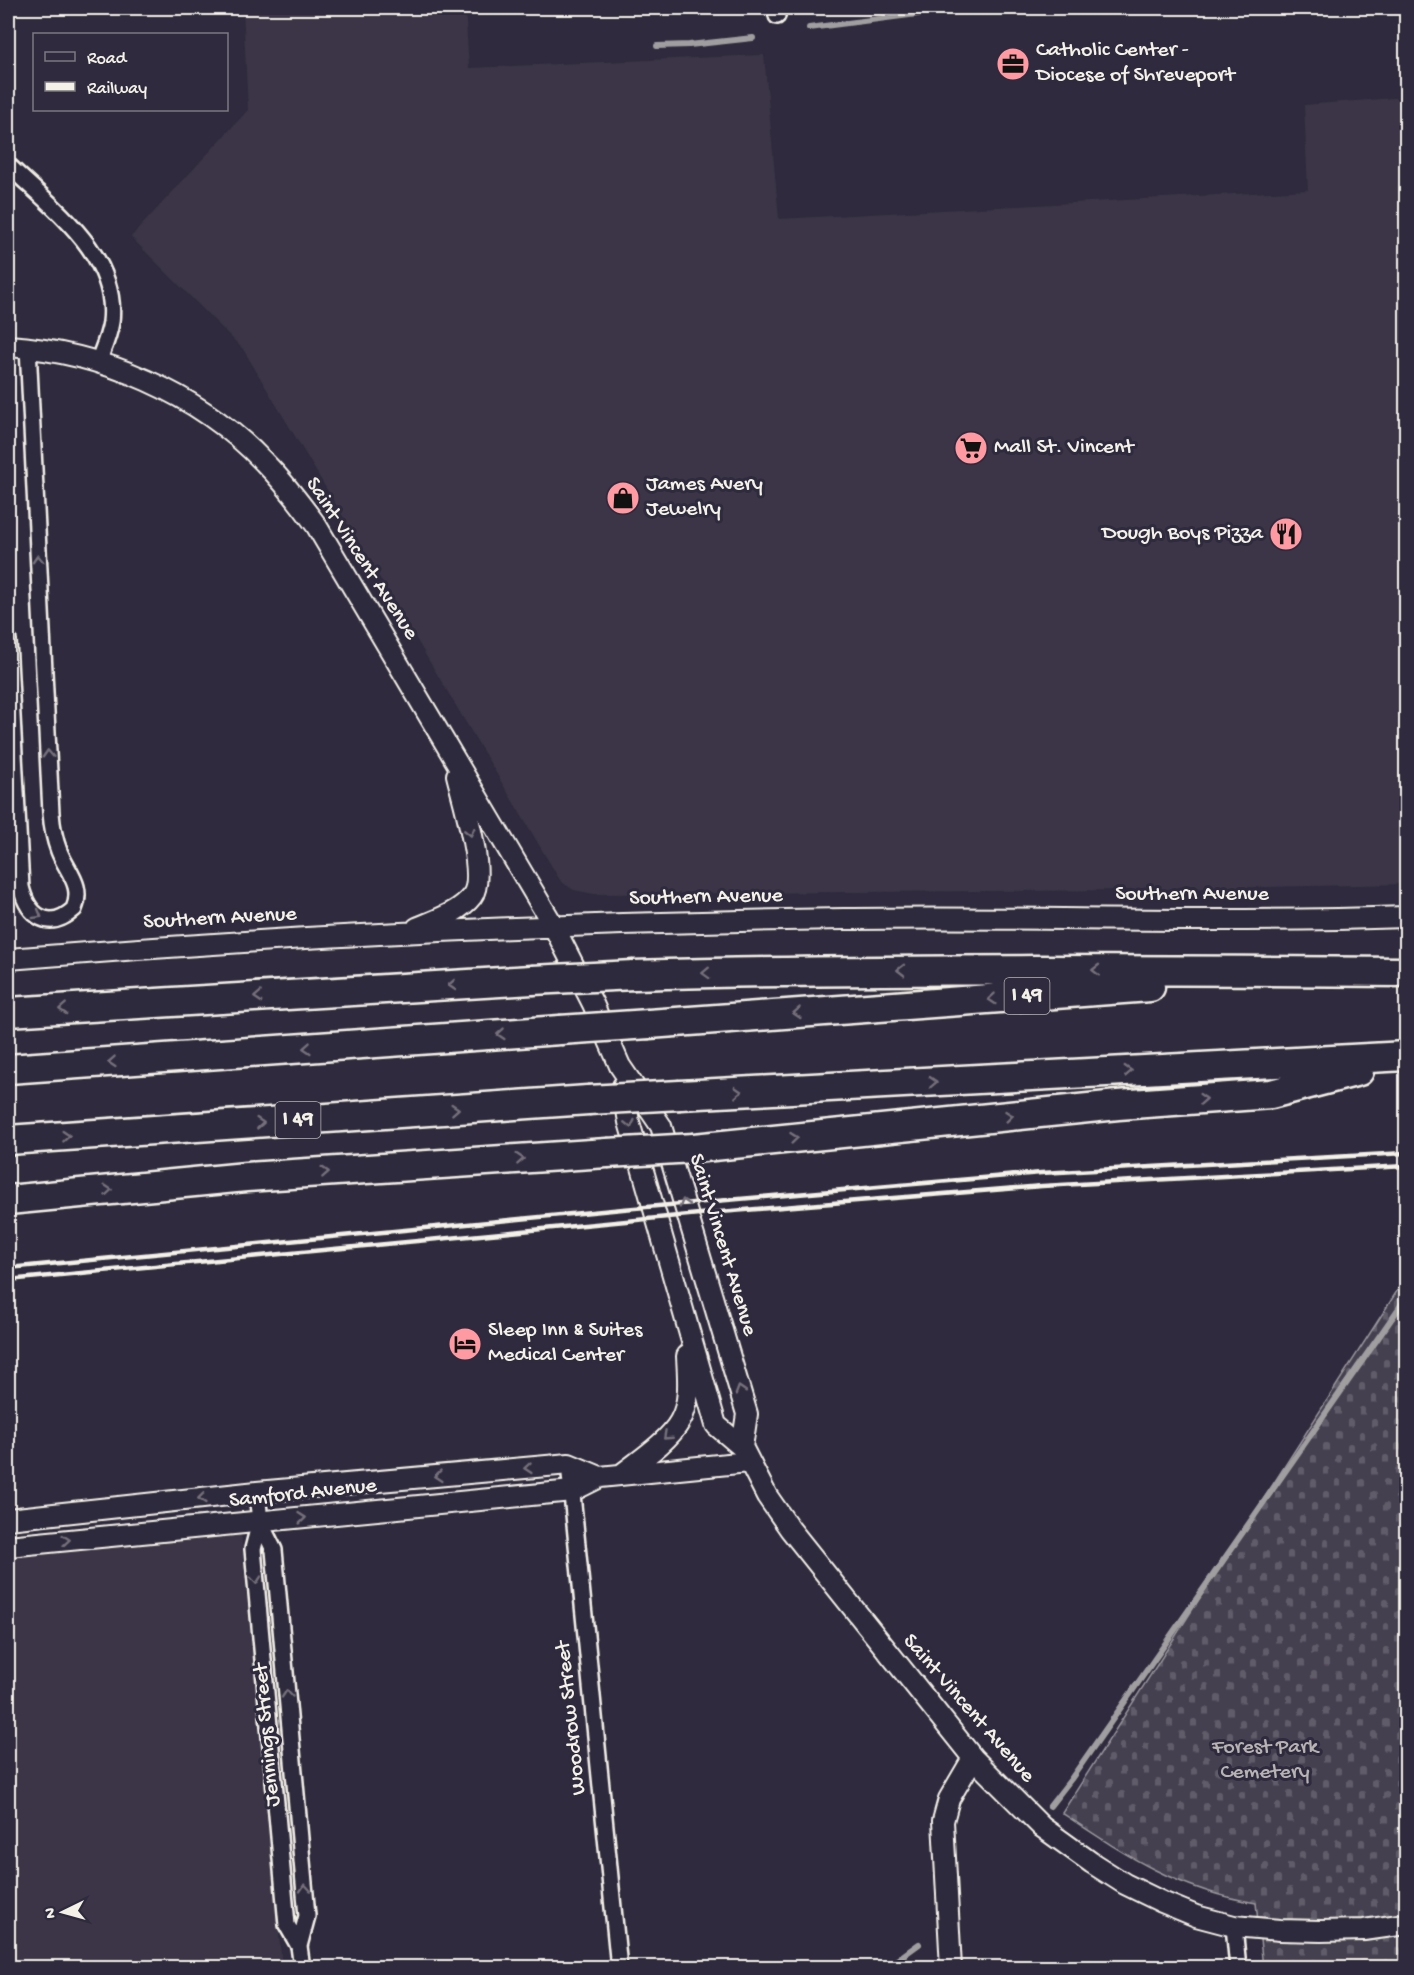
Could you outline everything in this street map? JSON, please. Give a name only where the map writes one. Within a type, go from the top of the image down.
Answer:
[{"type":"highway","points":[[8,1012],[634,975],[791,971],[1407,972]]},
{"type":"highway","name":"I 49","points":[[8,1069],[1170,986],[1407,977]]},
{"type":"highway","points":[[8,1200],[246,1177],[694,1148],[1118,1105],[1271,1094],[1407,1058]]},
{"type":"highway","name":"I 49","points":[[8,1140],[588,1100],[1407,1058]]},
{"type":"street","points":[[8,165],[72,228],[99,261],[109,287],[112,312],[108,335],[98,362]]},
{"type":"street","name":"Saint Vincent Avenue","points":[[8,346],[68,354],[98,362],[123,370],[163,388],[211,417],[246,444],[270,468],[316,525],[553,925],[620,1066],[662,1126],[747,1414],[745,1454]]},
{"type":"street","points":[[8,640],[21,887],[26,905],[35,915],[46,920],[58,919],[74,909],[78,889],[58,848],[51,813],[28,347]]},
{"type":"street","points":[[406,933],[455,910],[473,895],[476,887],[475,853],[452,754]]},
{"type":"street","name":"Southern Avenue","points":[[8,959],[172,945],[553,925],[845,919],[1407,917]]},
{"type":"street","name":"Saint Vincent Avenue","points":[[620,1066],[629,1122],[716,1425],[745,1454],[770,1501],[790,1529],[973,1758],[1042,1827],[1092,1863],[1125,1884],[1196,1916],[1234,1926],[1280,1930],[1364,1930],[1407,1924]]},
{"type":"street","points":[[622,1474],[667,1437],[683,1416],[688,1391],[685,1321]]},
{"type":"street","name":"Samford Avenue","points":[[8,1546],[572,1491],[600,1477],[745,1454]]},
{"type":"street","name":"Samford Avenue","points":[[8,1519],[257,1492],[569,1464],[600,1477]]},
{"type":"street","name":"Woodrow Street","points":[[569,1464],[619,1968]]},
{"type":"street","points":[[349,1484],[354,1513]]},
{"type":"street","name":"Jennings Street","points":[[257,1492],[260,1522],[253,1549],[287,1924],[299,1946],[302,1968]]},
{"type":"street","name":"Jennings Street","points":[[260,1522],[274,1550],[307,1916],[299,1946]]},
{"type":"street","points":[[951,1968],[943,1821],[949,1799],[973,1758]]},
{"type":"street","points":[[278,1808],[297,1808]]},
{"type":"street","points":[[1234,1926],[1238,1968]]},
{"type":"shaded area","points":[[243,8],[465,8],[469,68],[764,55],[779,219],[1308,190],[1304,105],[1406,97],[1406,884],[1127,890],[594,894],[574,890],[566,885],[560,880],[243,349],[131,237],[248,110]]},
{"type":"shaded area","points":[[241,1533],[282,1967],[8,1967],[8,1557]]},
{"type":"green space","name":"Forest Park Cemetery","points":[[1406,1277],[1406,1967],[1263,1967],[1256,1903],[1202,1890],[1177,1880],[1131,1857],[1062,1813]]},
{"type":"waterway","points":[[809,28],[925,13]]},
{"type":"waterway","points":[[657,46],[753,38]]},
{"type":"waterway","points":[[1050,1806],[1406,1298]]},
{"type":"waterway","points":[[886,1968],[919,1944]]},
{"type":"railway","points":[[8,1268],[623,1209],[1041,1173],[1406,1153]]},
{"type":"railway","points":[[8,1280],[720,1212],[1042,1186],[1406,1166]]},
{"type":"place","name":"Catholic Center - Diocese of Shreveport","points":[[1013,64]]},
{"type":"place","name":"Mall St. Vincent","points":[[971,448]]},
{"type":"place","name":"James Avery Jewelry","points":[[623,498]]},
{"type":"place","name":"Dough Boys Pizza","points":[[1286,534]]},
{"type":"place","name":"Sleep Inn & Suites Medical Center","points":[[465,1344]]}]
